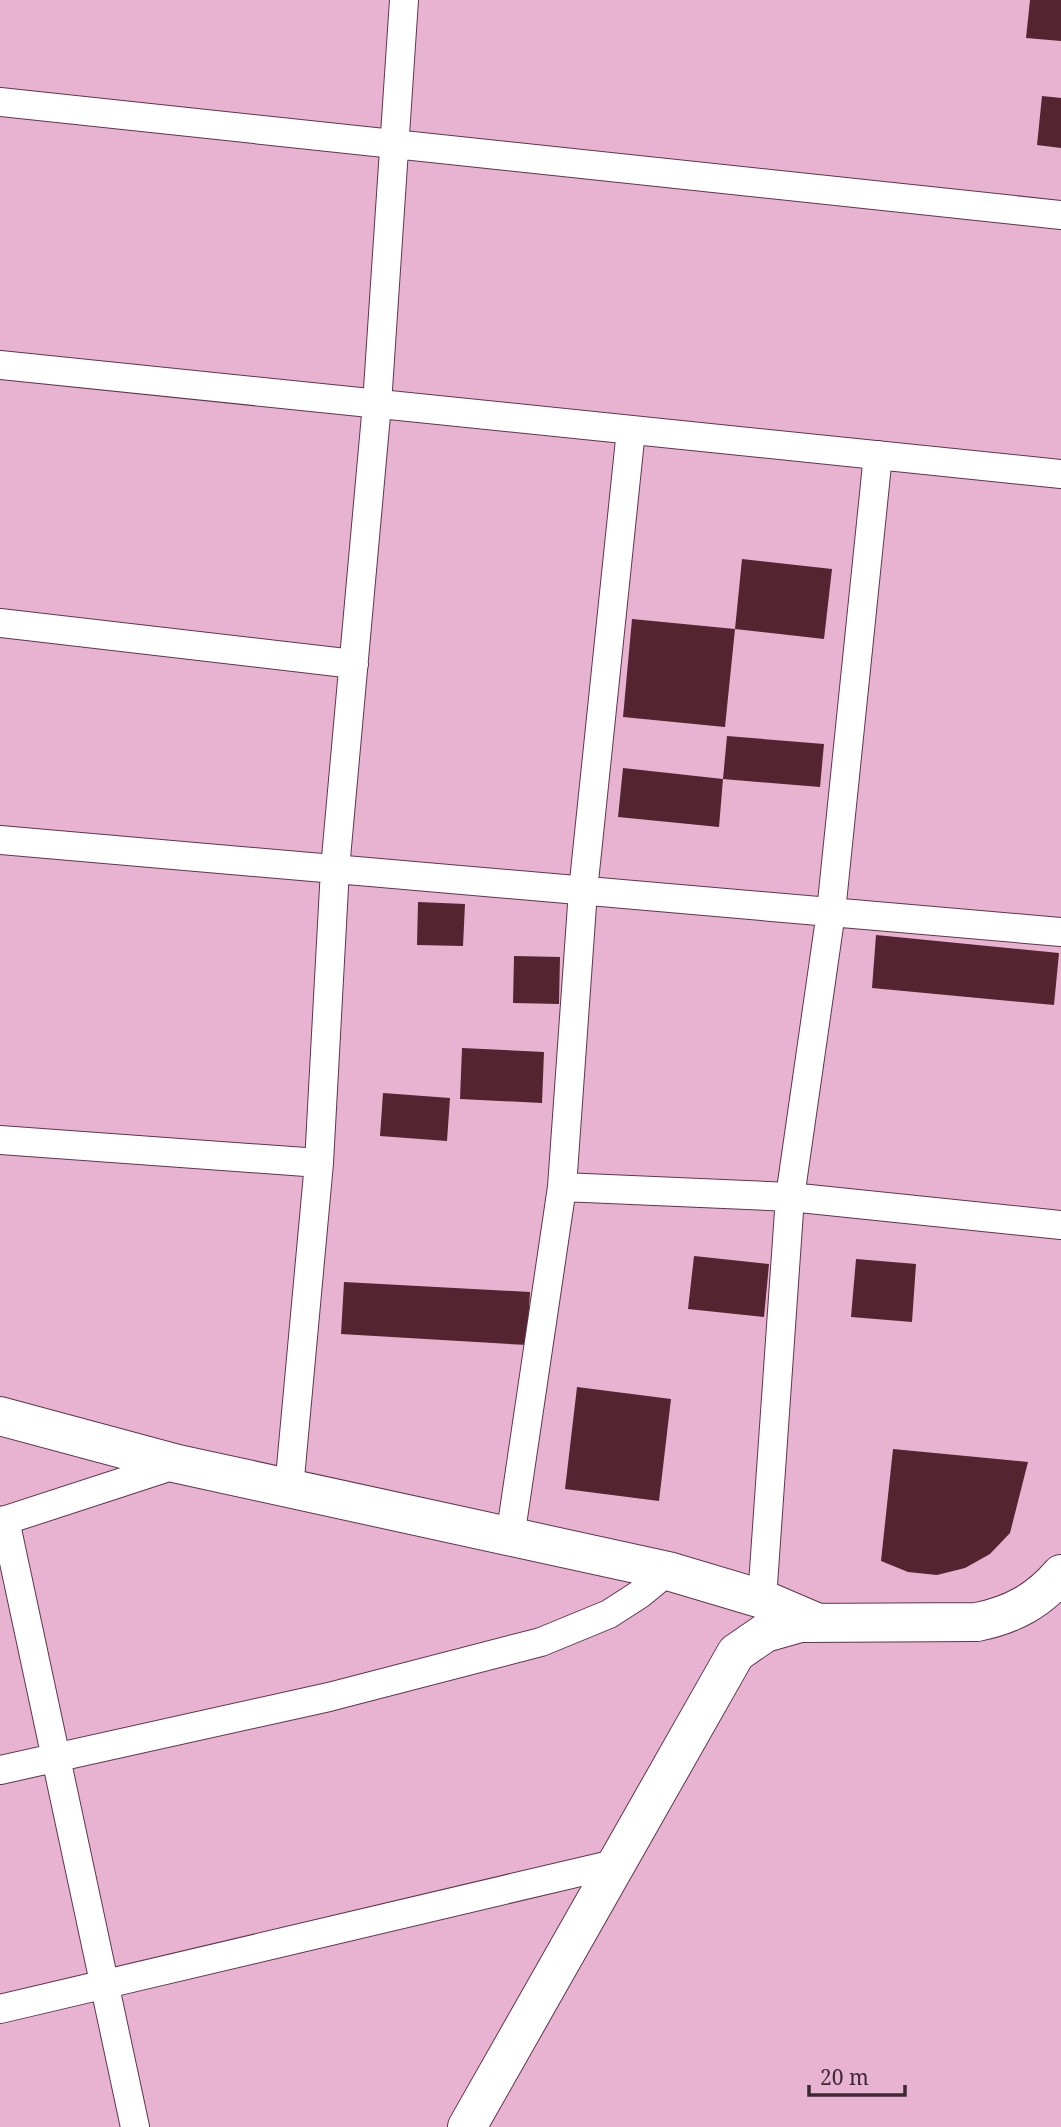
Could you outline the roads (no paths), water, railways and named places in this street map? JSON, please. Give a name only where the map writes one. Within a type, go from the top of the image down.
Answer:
[{"type":"street","points":[[289,1489],[319,1163],[335,869],[377,404],[404,0]]},
{"type":"street","points":[[0,102],[1061,215]]},
{"type":"street","points":[[0,365],[1061,474]]},
{"type":"street","points":[[510,1538],[562,1187],[583,891],[631,430]]},
{"type":"street","points":[[762,1599],[790,1197],[831,912],[878,455]]},
{"type":"street","points":[[0,623],[354,664]]},
{"type":"street","points":[[0,840],[1061,932]]},
{"type":"street","points":[[0,1140],[319,1163]]},
{"type":"street","points":[[562,1187],[790,1197],[1061,1225]]},
{"type":"street","points":[[0,1416],[178,1464],[716,1583],[818,1623]]},
{"type":"street","points":[[135,2127],[57,1758],[2,1521],[178,1464]]},
{"type":"street","points":[[0,1770],[329,1697],[541,1642],[576,1630],[609,1614],[668,1571]]},
{"type":"street","points":[[467,2127],[736,1653],[773,1629],[800,1623],[977,1622],[996,1618],[1030,1603],[1046,1591],[1061,1574]]},
{"type":"street","points":[[0,2009],[618,1863]]}]
